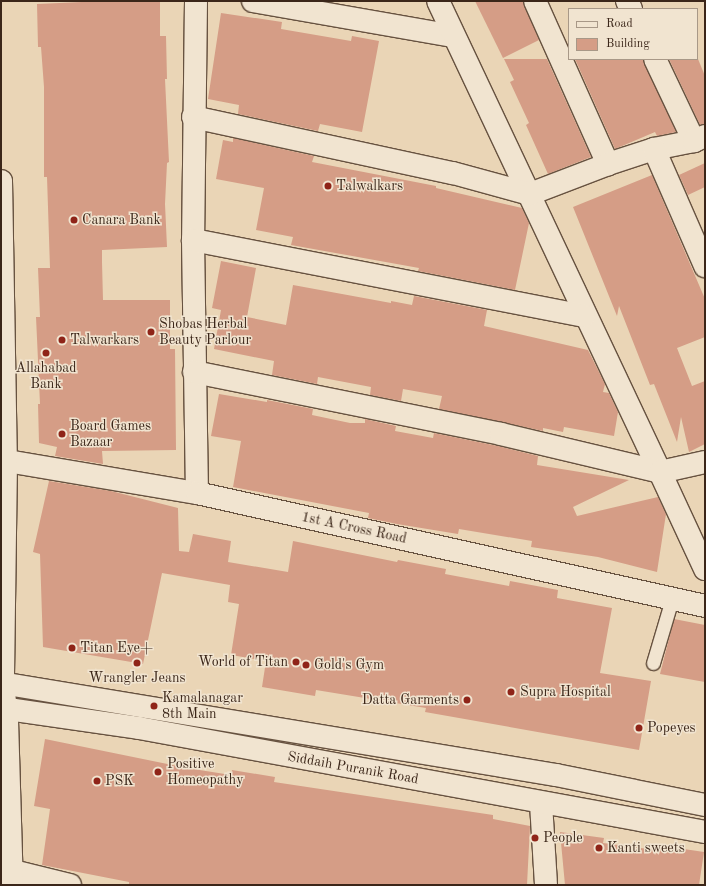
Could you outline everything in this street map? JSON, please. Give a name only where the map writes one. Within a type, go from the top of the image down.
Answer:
[{"type":"street","points":[[196,1],[193,117],[193,240],[197,493]]},
{"type":"street","points":[[253,1],[453,36]]},
{"type":"street","points":[[438,1],[453,36],[530,194],[584,316],[660,472],[705,569]]},
{"type":"street","points":[[536,1],[608,164]]},
{"type":"street","points":[[193,117],[453,173],[530,194],[608,164],[654,149],[700,139],[656,60]]},
{"type":"street","points":[[654,149],[705,266]]},
{"type":"street","points":[[1,181],[4,460],[2,683],[3,708],[7,720],[8,874],[70,885]]},
{"type":"street","points":[[193,240],[584,316]]},
{"type":"street","points":[[194,372],[501,434],[660,472],[705,462]]},
{"type":"street","name":"1st A Cross Road","points":[[4,460],[197,493],[705,606]]},
{"type":"street","name":"Siddaih Puranik Road","points":[[2,683],[556,775],[705,805]]},
{"type":"street","name":"Siddaih Puranik Road","points":[[3,708],[139,728],[705,832]]},
{"type":"street","points":[[541,803],[546,885]]},
{"type":"lane","points":[[653,663],[672,599]]},
{"type":"building","points":[[104,1],[160,1],[160,36],[166,36],[167,79],[165,79],[169,162],[167,163],[165,204],[167,247],[102,250],[102,262],[103,300],[170,300],[170,349],[175,349],[176,450],[102,451],[103,464],[55,456],[57,447],[39,443],[38,404],[40,404],[36,317],[40,317],[38,268],[50,268],[47,177],[44,177],[44,87],[41,47],[38,47],[37,4]]},
{"type":"building","points":[[475,1],[523,1],[539,40],[503,58]]},
{"type":"building","points":[[221,13],[282,22],[281,29],[351,41],[352,36],[379,41],[362,132],[320,124],[318,131],[238,114],[239,105],[208,99]]},
{"type":"building","points":[[504,59],[547,59],[591,157],[548,174],[526,125],[529,123],[510,82],[514,80]]},
{"type":"building","points":[[698,59],[705,76],[705,124],[700,125],[669,60]]},
{"type":"building","points":[[575,60],[643,60],[676,132],[657,136],[655,132],[615,149]]},
{"type":"building","points":[[233,138],[314,156],[312,162],[436,186],[436,188],[522,208],[529,223],[515,290],[418,271],[419,268],[291,245],[293,237],[256,230],[264,188],[216,179],[223,140],[233,142]]},
{"type":"building","points":[[705,163],[705,187],[688,195],[679,175]]},
{"type":"building","points":[[652,175],[705,299],[705,337],[677,348],[692,386],[705,381],[705,444],[689,452],[681,417],[677,442],[654,384],[650,385],[619,306],[617,316],[573,207]]},
{"type":"building","points":[[221,261],[256,268],[247,317],[286,325],[293,285],[391,303],[391,301],[412,305],[414,296],[487,310],[484,326],[588,350],[605,384],[603,392],[609,393],[618,412],[614,436],[564,427],[563,432],[543,428],[543,431],[439,409],[442,396],[403,389],[401,401],[370,395],[371,387],[318,377],[317,384],[272,375],[274,361],[214,349],[221,310],[212,308]]},
{"type":"building","points":[[219,394],[267,402],[267,400],[313,409],[312,415],[350,423],[365,423],[365,419],[396,426],[395,431],[433,438],[434,433],[498,446],[538,456],[537,465],[629,480],[573,507],[577,516],[658,497],[666,514],[657,572],[598,557],[531,547],[532,541],[459,529],[458,534],[397,524],[368,518],[369,513],[233,487],[241,441],[211,436]]},
{"type":"building","points":[[49,481],[111,491],[178,508],[179,551],[189,552],[193,534],[231,541],[228,562],[288,572],[293,541],[397,562],[398,560],[446,569],[445,574],[509,586],[510,581],[558,590],[557,598],[612,608],[600,673],[651,681],[639,750],[425,712],[426,708],[316,690],[315,696],[262,687],[266,661],[231,655],[239,604],[228,602],[230,585],[162,573],[143,664],[43,647],[40,554],[33,552]]},
{"type":"building","points":[[674,619],[705,625],[705,682],[660,674]]},
{"type":"building","points":[[45,739],[187,768],[231,775],[232,770],[275,777],[274,782],[493,815],[493,819],[530,826],[527,885],[129,885],[129,882],[42,865],[50,809],[34,806]]},
{"type":"building","points":[[560,832],[604,838],[603,843],[656,850],[657,845],[704,852],[699,885],[565,885]]},
{"type":"place","name":"Talwalkars","points":[[328,186]]},
{"type":"place","name":"Canara Bank","points":[[74,220]]},
{"type":"place","name":"Shobas Herbal Beauty Parlour","points":[[151,332]]},
{"type":"place","name":"Talwarkars","points":[[62,340]]},
{"type":"place","name":"Allahabad Bank","points":[[46,353]]},
{"type":"place","name":"Board Games Bazaar","points":[[62,434]]},
{"type":"place","name":"Titan Eye+","points":[[72,648]]},
{"type":"place","name":"World of Titan","points":[[296,662]]},
{"type":"place","name":"Wrangler Jeans","points":[[137,663]]},
{"type":"place","name":"Gold's Gym","points":[[306,665]]},
{"type":"place","name":"Supra Hospital","points":[[511,692]]},
{"type":"place","name":"Datta Garments","points":[[467,700]]},
{"type":"place","name":"Kamalanagar 8th Main","points":[[154,706]]},
{"type":"place","name":"Popeyes","points":[[639,728]]},
{"type":"place","name":"Positive Homeopathy","points":[[158,772]]},
{"type":"place","name":"PSK","points":[[97,781]]},
{"type":"place","name":"People","points":[[535,838]]},
{"type":"place","name":"Kanti sweets","points":[[599,848]]}]
